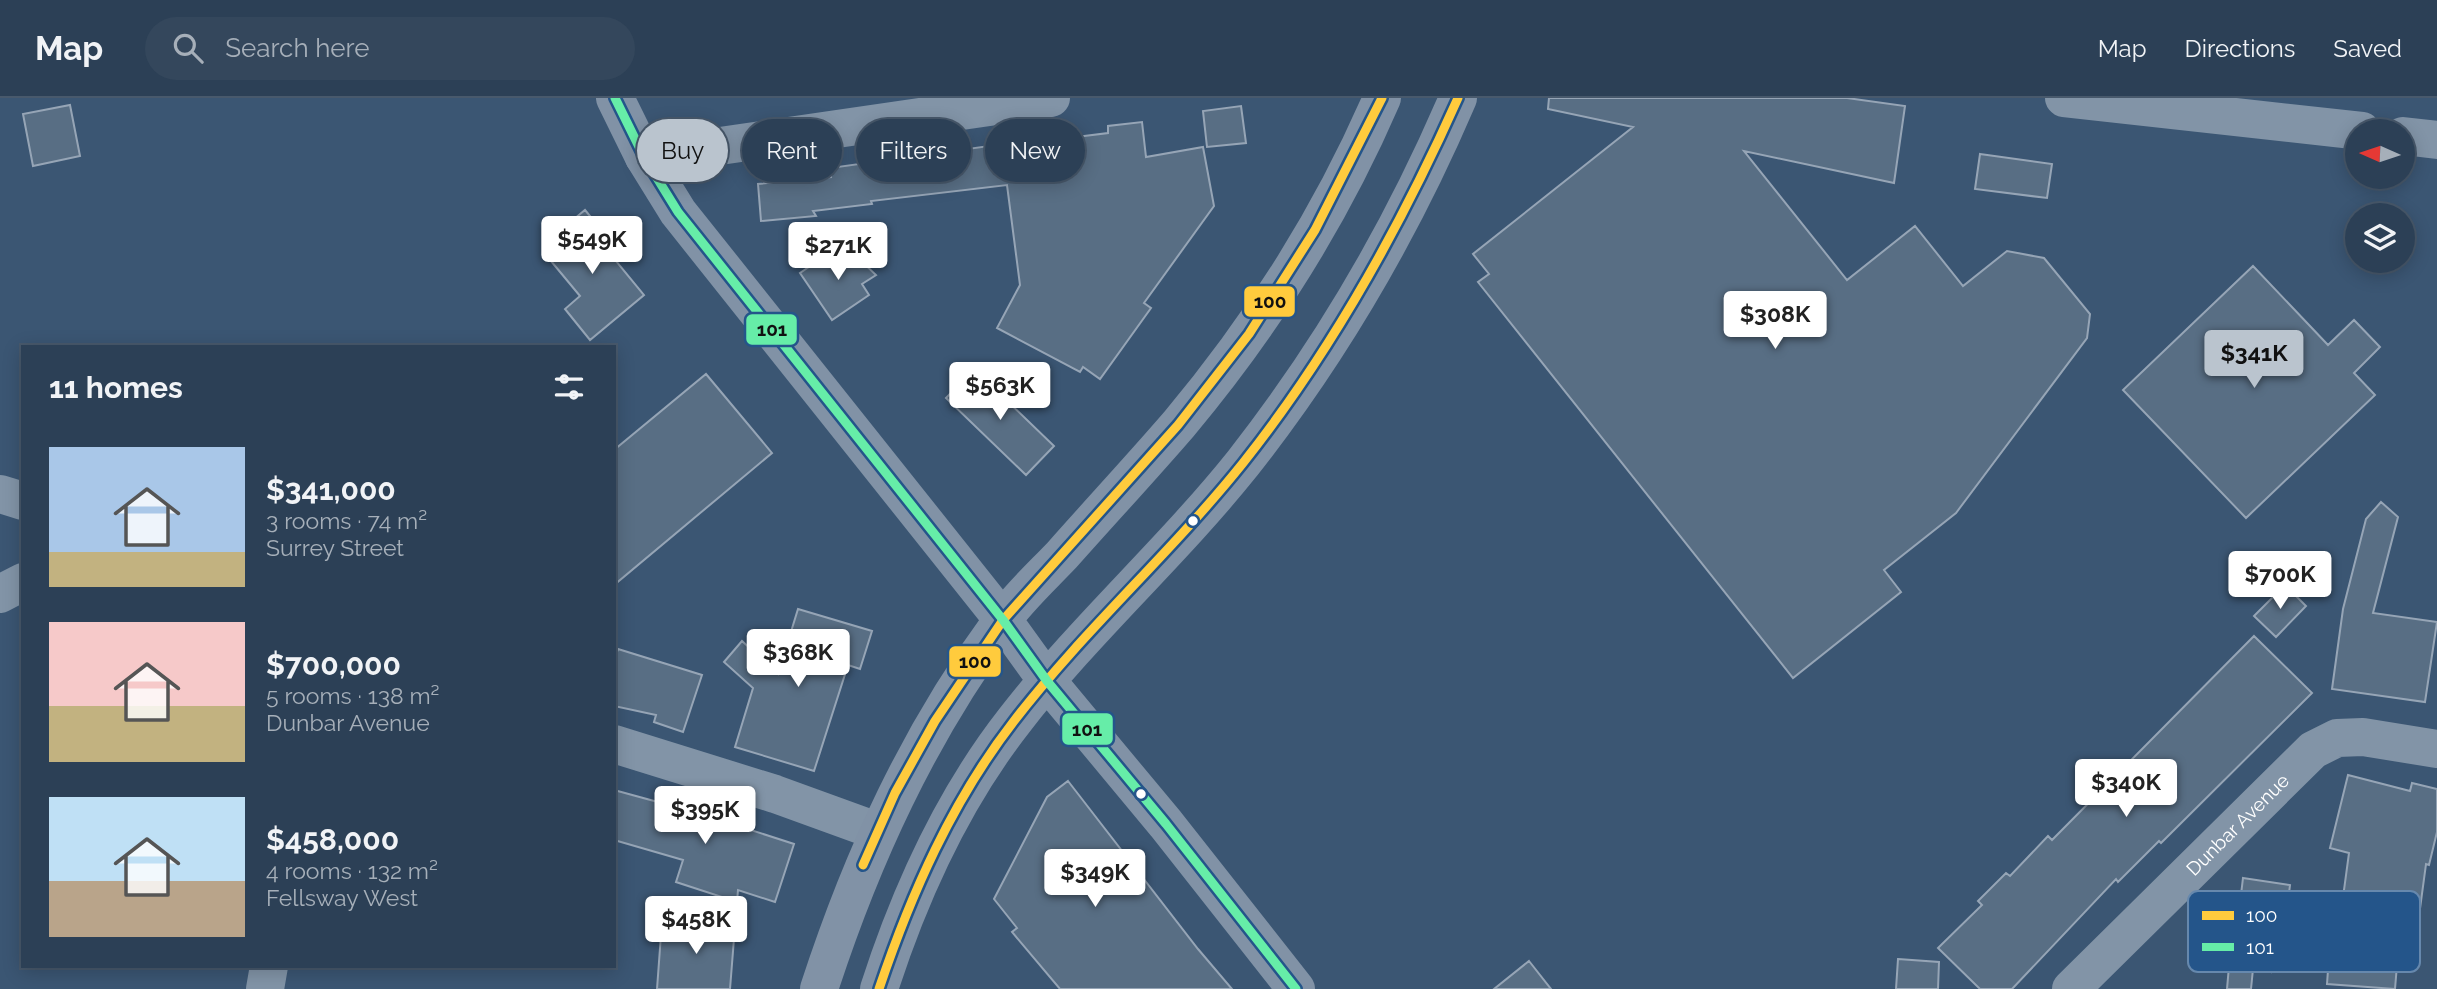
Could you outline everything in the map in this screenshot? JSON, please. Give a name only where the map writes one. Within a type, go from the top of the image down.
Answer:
[{"type":"main road","points":[[615,98],[637,143]]},
{"type":"main road","points":[[819,989],[839,927],[877,831],[935,722],[1003,620],[1178,425],[1250,334],[1315,230],[1381,98]]},
{"type":"main road","points":[[878,989],[908,912],[957,807],[1004,733],[1047,681],[1208,504],[1307,376],[1389,244],[1458,98]]},
{"type":"main road","points":[[659,182],[678,212],[1003,620],[1047,681],[1166,824],[1296,989]]},
{"type":"street","points":[[728,145],[1051,98]]},
{"type":"street","points":[[2064,98],[2345,129]]},
{"type":"street","points":[[2415,137],[2437,140]]},
{"type":"street","points":[[0,494],[21,499]]},
{"type":"street","points":[[0,594],[21,583]]},
{"type":"street","name":"Dunbar Avenue","points":[[2071,989],[2313,750],[2337,738],[2363,737],[2437,749]]},
{"type":"street","points":[[616,745],[775,794],[877,831]]},
{"type":"street","points":[[265,989],[269,968]]},
{"type":"building","points":[[1549,98],[1847,98],[1905,106],[1894,183],[1744,151],[1847,280],[1915,226],[1963,286],[2007,251],[2044,258],[2090,314],[2087,338],[1956,513],[1884,570],[1901,592],[1793,678],[1478,282],[1489,274],[1473,254],[1633,127],[1548,109]]},
{"type":"building","points":[[70,105],[80,156],[33,166],[23,114]]},
{"type":"building","points":[[1241,106],[1246,143],[1207,147],[1203,111]]},
{"type":"building","points":[[1142,122],[1146,157],[1203,147],[1214,206],[1144,303],[1151,308],[1100,379],[1083,367],[1080,372],[997,328],[1020,285],[1007,185],[871,201],[872,204],[813,211],[816,216],[761,221],[758,184],[842,182],[842,166],[856,164],[856,182],[971,182],[971,149],[985,147],[985,182],[1085,182],[1085,136],[1108,133],[1108,126]]},
{"type":"building","points":[[1980,154],[2052,164],[2047,198],[1975,189]]},
{"type":"building","points":[[585,210],[609,239],[602,244],[644,295],[590,340],[565,309],[580,296],[546,255],[556,246],[550,239]]},
{"type":"building","points":[[837,248],[847,262],[856,256],[876,275],[862,284],[869,295],[832,320],[800,273]]},
{"type":"building","points":[[2253,266],[2328,345],[2354,320],[2380,347],[2354,373],[2375,395],[2246,518],[2123,390]]},
{"type":"building","points":[[974,369],[1054,446],[1026,475],[946,398]]},
{"type":"building","points":[[706,374],[772,453],[616,583],[616,448]]},
{"type":"building","points":[[2381,502],[2398,517],[2373,613],[2437,622],[2425,702],[2332,689],[2343,609],[2366,519]]},
{"type":"building","points":[[2285,585],[2306,606],[2276,637],[2254,616]]},
{"type":"building","points":[[798,609],[872,631],[860,669],[848,665],[814,771],[735,747],[753,688],[724,662],[742,641],[778,674]]},
{"type":"building","points":[[2254,636],[2312,693],[2161,843],[2159,841],[2118,882],[2116,879],[2012,989],[1980,989],[1938,948],[1982,905],[1978,901],[2006,873],[2010,876],[2048,836],[2052,840]]},
{"type":"building","points":[[618,649],[702,675],[683,732],[654,722],[656,715],[616,706]]},
{"type":"building","points":[[2348,775],[2410,791],[2412,783],[2437,789],[2437,832],[2429,865],[2426,864],[2420,909],[2420,891],[2344,891],[2349,853],[2330,848]]},
{"type":"building","points":[[1068,781],[1232,989],[1060,989],[1012,932],[1017,928],[994,899],[1047,797]]},
{"type":"building","points":[[616,791],[698,813],[704,798],[734,808],[729,823],[794,844],[775,902],[738,890],[737,902],[676,882],[683,860],[616,841]]},
{"type":"building","points":[[2243,878],[2290,885],[2289,891],[2241,891]]},
{"type":"building","points":[[662,921],[735,926],[730,989],[657,989]]},
{"type":"building","points":[[1898,959],[1939,962],[1938,989],[1896,989]]},
{"type":"building","points":[[1529,961],[1551,989],[1494,989]]},
{"type":"building","points":[[2228,972],[2253,972],[2251,989],[2227,989]]},
{"type":"building","points":[[2328,972],[2396,972],[2395,989],[2327,984]]},
{"type":"transit line","name":"101","points":[[615,98],[644,157],[678,212],[1003,620],[1047,681],[1166,824],[1296,989]]},
{"type":"transit line","name":"100","points":[[863,865],[895,793],[935,721],[1003,620],[1178,425],[1249,334],[1315,230],[1382,98]]},
{"type":"transit line","name":"100","points":[[879,989],[919,884],[971,783],[1041,687],[1187,528],[1275,421],[1362,288],[1412,194],[1458,98]]}]
